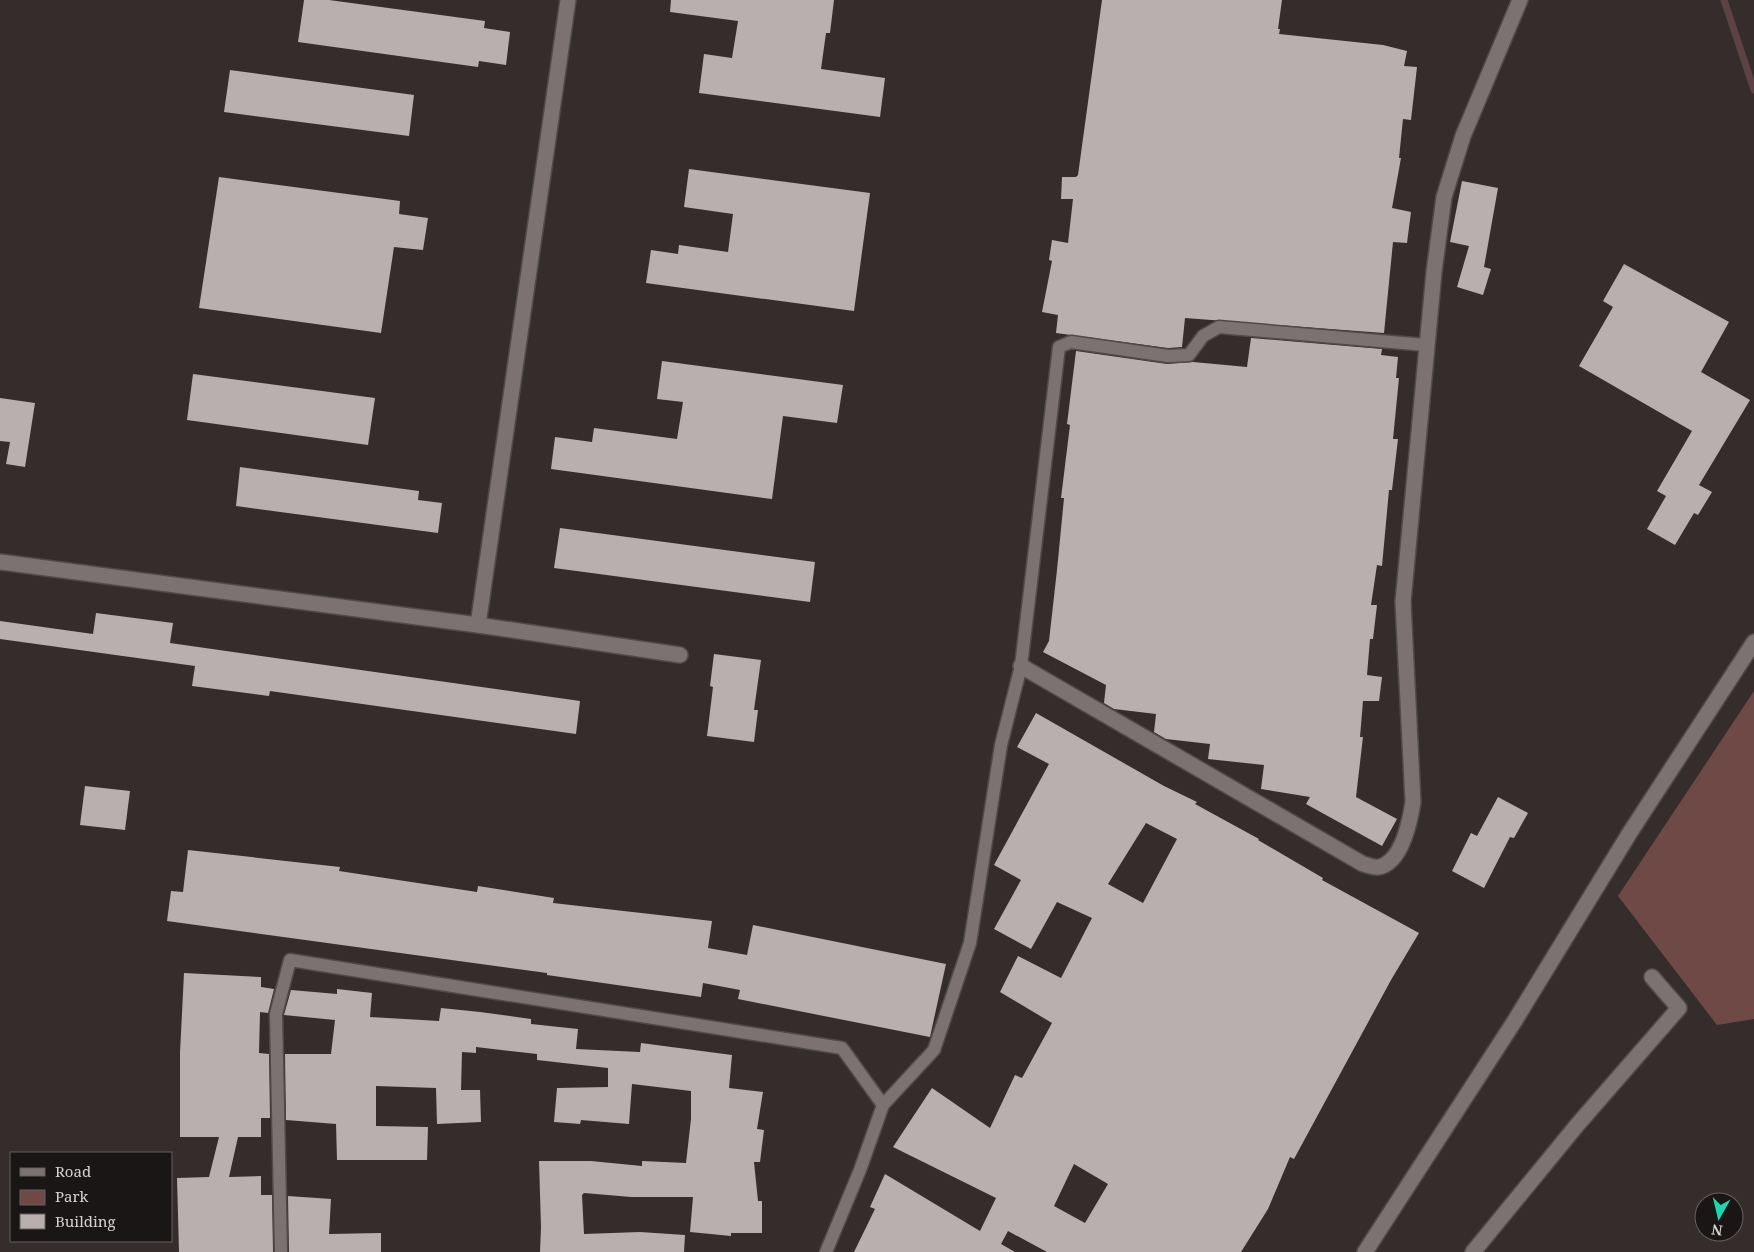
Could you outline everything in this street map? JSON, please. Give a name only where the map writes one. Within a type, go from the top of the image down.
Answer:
[{"type":"street","points":[[478,625],[568,0]]},
{"type":"street","points":[[1021,666],[1363,864],[1378,867],[1390,861],[1410,826],[1413,802],[1403,602],[1426,345],[1444,197],[1463,136],[1520,0]]},
{"type":"street","points":[[0,562],[478,625],[680,655]]},
{"type":"street","points":[[1365,1252],[1509,1030],[1629,834],[1754,642]]},
{"type":"street","points":[[1473,1252],[1578,1124],[1679,1008],[1652,977]]},
{"type":"lane","points":[[826,1252],[860,1170],[883,1105],[934,1050],[970,942],[1001,745],[1021,666],[1060,347],[1071,342],[1168,356],[1189,355],[1203,336],[1219,328],[1426,345]]},
{"type":"lane","points":[[281,1252],[276,1014],[290,960],[842,1048],[883,1105]]},
{"type":"green space","points":[[1754,691],[1754,1019],[1717,1025],[1618,896]]},
{"type":"building","points":[[304,0],[329,0],[485,21],[484,28],[510,32],[506,65],[479,61],[478,67],[298,42]]},
{"type":"building","points":[[671,0],[834,0],[830,33],[826,33],[821,69],[885,78],[880,117],[699,93],[704,54],[732,58],[738,21],[670,12]]},
{"type":"building","points":[[1102,0],[1282,0],[1279,34],[1383,45],[1407,51],[1404,66],[1417,67],[1411,120],[1403,119],[1399,158],[1401,158],[1392,208],[1411,212],[1407,243],[1393,242],[1384,333],[1185,318],[1182,347],[1168,348],[1056,333],[1058,315],[1042,312],[1052,261],[1049,260],[1052,240],[1068,243],[1073,199],[1061,199],[1062,177],[1076,177],[1078,175]]},
{"type":"building","points":[[230,70],[414,95],[409,136],[224,112]]},
{"type":"building","points":[[689,169],[870,193],[854,311],[646,283],[651,250],[678,254],[679,245],[728,252],[733,214],[684,207]]},
{"type":"building","points":[[219,177],[400,201],[399,214],[428,218],[423,250],[394,247],[381,333],[199,308]]},
{"type":"building","points":[[1462,181],[1498,188],[1484,267],[1491,269],[1483,295],[1457,287],[1469,246],[1450,242]]},
{"type":"building","points":[[1624,264],[1729,322],[1701,372],[1750,400],[1699,485],[1712,492],[1698,515],[1694,513],[1675,545],[1647,529],[1666,496],[1657,491],[1692,431],[1579,366],[1613,307],[1603,301]]},
{"type":"building","points":[[1251,338],[1382,349],[1381,355],[1398,357],[1396,378],[1399,378],[1393,439],[1398,439],[1392,490],[1389,490],[1382,566],[1377,565],[1371,605],[1377,605],[1373,639],[1370,639],[1367,675],[1382,677],[1379,701],[1363,701],[1360,737],[1363,737],[1356,797],[1397,819],[1382,846],[1306,804],[1310,797],[1261,789],[1264,765],[1208,759],[1210,744],[1166,739],[1154,732],[1156,714],[1114,709],[1104,703],[1106,685],[1043,652],[1049,641],[1057,570],[1064,498],[1061,498],[1070,425],[1067,424],[1076,351],[1167,364],[1193,362],[1247,367]]},
{"type":"building","points":[[662,361],[843,385],[837,423],[783,416],[772,499],[551,469],[555,437],[592,442],[594,428],[677,439],[683,402],[657,399]]},
{"type":"building","points":[[193,374],[375,398],[368,445],[187,420]]},
{"type":"building","points":[[0,398],[35,403],[25,467],[6,464],[10,442],[0,441]]},
{"type":"building","points":[[240,467],[419,491],[418,500],[442,503],[438,533],[236,506]]},
{"type":"building","points":[[560,528],[815,562],[810,602],[554,568]]},
{"type":"building","points":[[96,613],[173,623],[170,643],[580,701],[576,734],[270,691],[269,696],[192,686],[195,666],[0,639],[0,621],[93,634]]},
{"type":"building","points":[[714,654],[761,660],[754,710],[758,710],[754,742],[707,736],[713,687],[710,686]]},
{"type":"building","points":[[1036,713],[1164,786],[1197,802],[1195,804],[1259,839],[1323,878],[1322,880],[1419,933],[1391,980],[1294,1159],[1290,1157],[1268,1209],[1241,1252],[1047,1252],[1008,1231],[1001,1244],[1015,1252],[854,1252],[875,1209],[870,1207],[885,1174],[980,1231],[996,1198],[893,1147],[932,1088],[990,1128],[1015,1075],[1022,1078],[1052,1023],[1000,992],[1018,956],[1061,978],[1092,918],[1057,902],[1031,949],[994,929],[1021,880],[994,865],[1049,764],[1017,747]],"holes":[[[1146,823],[1177,839],[1143,903],[1108,884]],[[1074,1164],[1108,1184],[1085,1223],[1054,1206]]]},
{"type":"building","points":[[85,786],[130,791],[125,830],[80,825]]},
{"type":"building","points":[[1498,797],[1528,813],[1514,838],[1510,837],[1484,888],[1452,871],[1471,833],[1477,836]]},
{"type":"building","points":[[188,850],[340,867],[339,871],[477,892],[478,886],[554,898],[553,903],[712,921],[708,948],[747,955],[753,925],[946,964],[930,1037],[738,999],[740,990],[703,983],[701,997],[547,975],[547,973],[167,921],[171,891],[183,892]]},
{"type":"building","points":[[184,973],[261,977],[261,987],[274,989],[268,1013],[260,1012],[259,1053],[269,1054],[270,1118],[261,1118],[261,1137],[238,1137],[229,1177],[261,1176],[261,1195],[272,1195],[273,1252],[179,1252],[177,1178],[209,1177],[219,1137],[180,1137],[180,1053]]},
{"type":"building","points":[[337,989],[372,993],[370,1017],[439,1021],[441,1008],[480,1012],[531,1019],[531,1024],[578,1029],[576,1049],[640,1052],[641,1043],[732,1055],[729,1088],[763,1092],[757,1129],[764,1130],[760,1162],[754,1162],[758,1201],[762,1201],[762,1233],[731,1233],[731,1236],[690,1232],[693,1197],[631,1197],[584,1193],[582,1195],[584,1234],[640,1232],[685,1235],[684,1252],[540,1252],[539,1161],[591,1161],[642,1166],[642,1161],[686,1163],[691,1119],[691,1091],[632,1084],[629,1124],[581,1120],[580,1124],[554,1122],[557,1088],[608,1087],[608,1068],[537,1060],[537,1054],[476,1047],[476,1053],[462,1052],[461,1090],[480,1090],[481,1122],[437,1124],[436,1088],[376,1086],[376,1126],[428,1127],[427,1160],[337,1160],[336,1124],[286,1120],[285,1054],[331,1054],[335,1020],[284,1015],[291,990],[337,994]]},
{"type":"building","points":[[288,1196],[331,1199],[329,1234],[381,1233],[381,1252],[289,1252]]},
{"type":"waterway","points":[[1724,0],[1754,90]]}]
